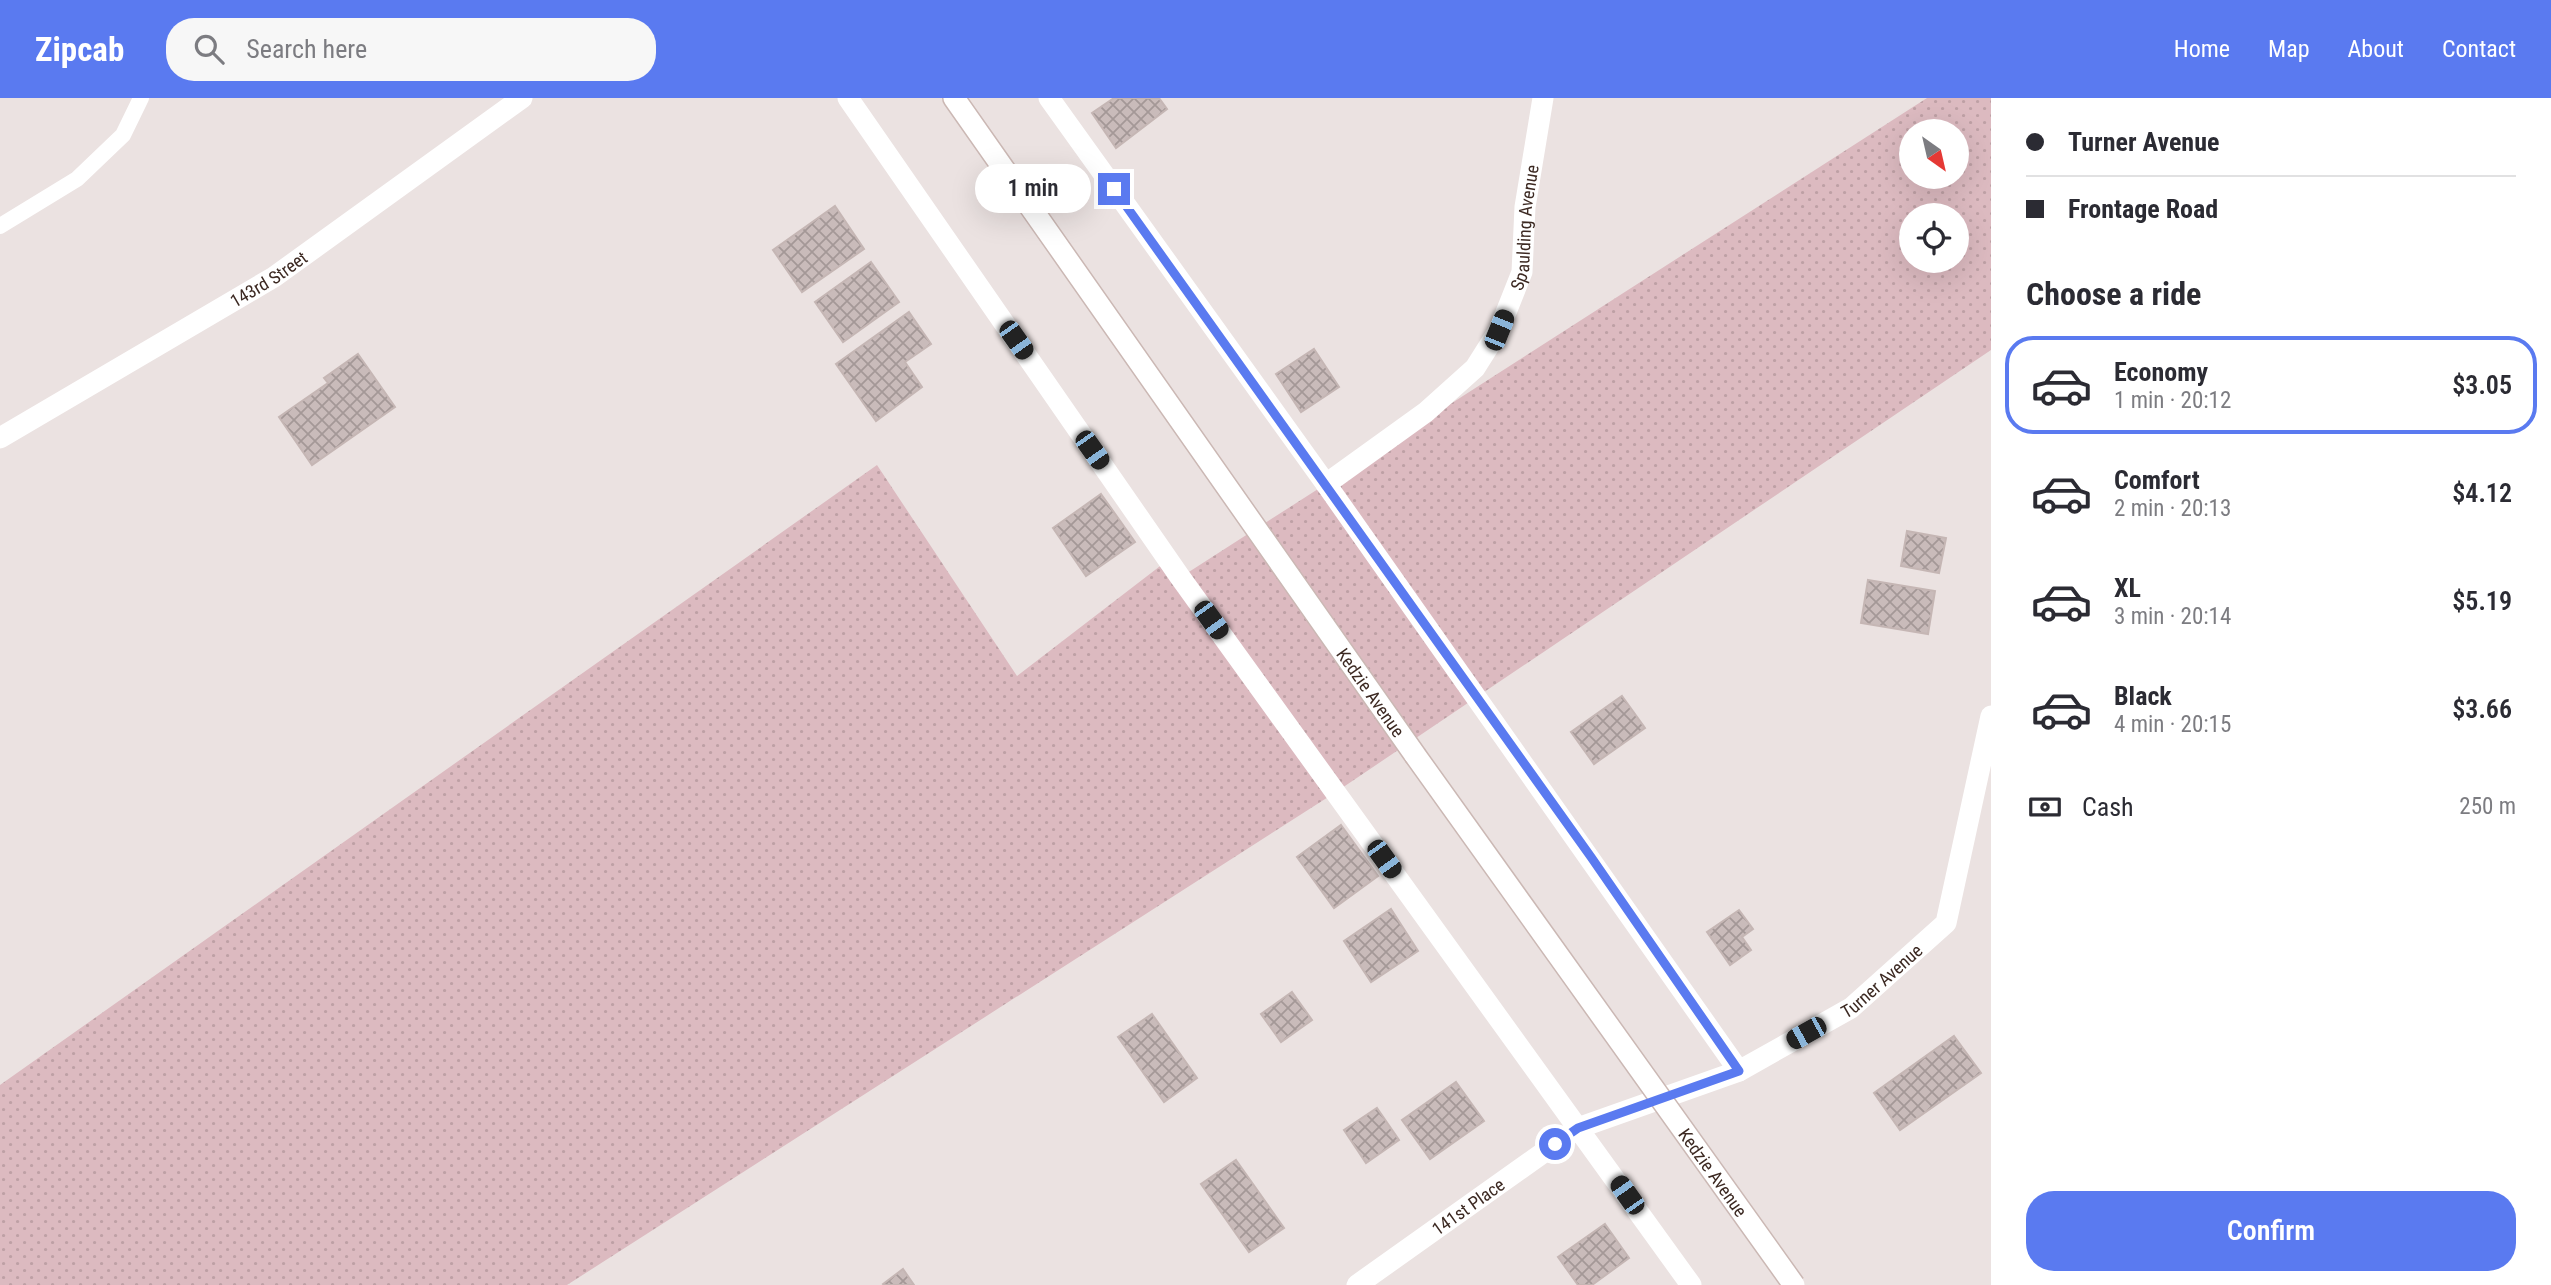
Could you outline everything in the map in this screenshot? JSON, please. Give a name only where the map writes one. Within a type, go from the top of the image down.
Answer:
[{"type":"street","name":"143rd Street","points":[[0,438],[274,277],[522,98]]},
{"type":"street","points":[[848,98],[1180,577],[1691,1285]]},
{"type":"street","name":"Kedzie Avenue","points":[[954,98],[1415,755],[1794,1285]]},
{"type":"street","points":[[1049,98],[1326,484],[1739,1071]]},
{"type":"street","name":"Spaulding Avenue","points":[[1326,484],[1426,412],[1475,368],[1499,330],[1522,272],[1525,206],[1543,98]]},
{"type":"street","name":"Turner Avenue","points":[[1578,1128],[1739,1071],[1852,1008],[1946,923],[1991,716]]},
{"type":"street","name":"141st Place","points":[[1371,1281],[1578,1128]]},
{"type":"lane","points":[[0,226],[77,179],[123,135],[141,98]]},
{"type":"shaded area","points":[[1927,98],[1991,98],[1991,350],[1336,792],[567,1285],[0,1285],[0,1085],[877,465],[1017,676],[1168,560],[1181,577]]},
{"type":"building","points":[[1114,98],[1159,98],[1167,109],[1116,148],[1092,113]]},
{"type":"building","points":[[835,206],[864,249],[802,292],[773,250]]},
{"type":"building","points":[[871,262],[899,302],[843,342],[815,302]]},
{"type":"building","points":[[909,312],[931,344],[905,362],[922,387],[876,421],[836,364]]},
{"type":"building","points":[[1314,349],[1339,387],[1301,412],[1276,374]]},
{"type":"building","points":[[358,354],[395,407],[312,465],[279,417],[328,383],[324,378]]},
{"type":"building","points":[[1101,494],[1135,542],[1086,576],[1053,528]]},
{"type":"building","points":[[1907,531],[1946,538],[1939,573],[1901,566]]},
{"type":"building","points":[[1868,580],[1935,591],[1928,634],[1861,623]]},
{"type":"building","points":[[1622,696],[1645,728],[1594,764],[1571,732]]},
{"type":"building","points":[[1341,825],[1378,876],[1334,908],[1297,857]]},
{"type":"building","points":[[1391,909],[1418,951],[1371,982],[1344,941]]},
{"type":"building","points":[[1739,910],[1753,929],[1742,937],[1751,950],[1730,965],[1707,932]]},
{"type":"building","points":[[1292,992],[1312,1020],[1281,1042],[1261,1014]]},
{"type":"building","points":[[1152,1014],[1197,1078],[1164,1102],[1118,1037]]},
{"type":"building","points":[[1954,1036],[1981,1073],[1900,1130],[1874,1093]]},
{"type":"building","points":[[1456,1082],[1484,1121],[1430,1159],[1402,1120]]},
{"type":"building","points":[[1377,1108],[1399,1140],[1366,1163],[1344,1130]]},
{"type":"building","points":[[1236,1160],[1284,1228],[1249,1252],[1201,1184]]},
{"type":"building","points":[[1605,1224],[1629,1258],[1592,1285],[1578,1285],[1558,1257]]},
{"type":"building","points":[[903,1269],[914,1285],[883,1284]]},
{"type":"route","points":[[1114,189],[1591,857],[1739,1071],[1578,1128],[1555,1144]]}]
